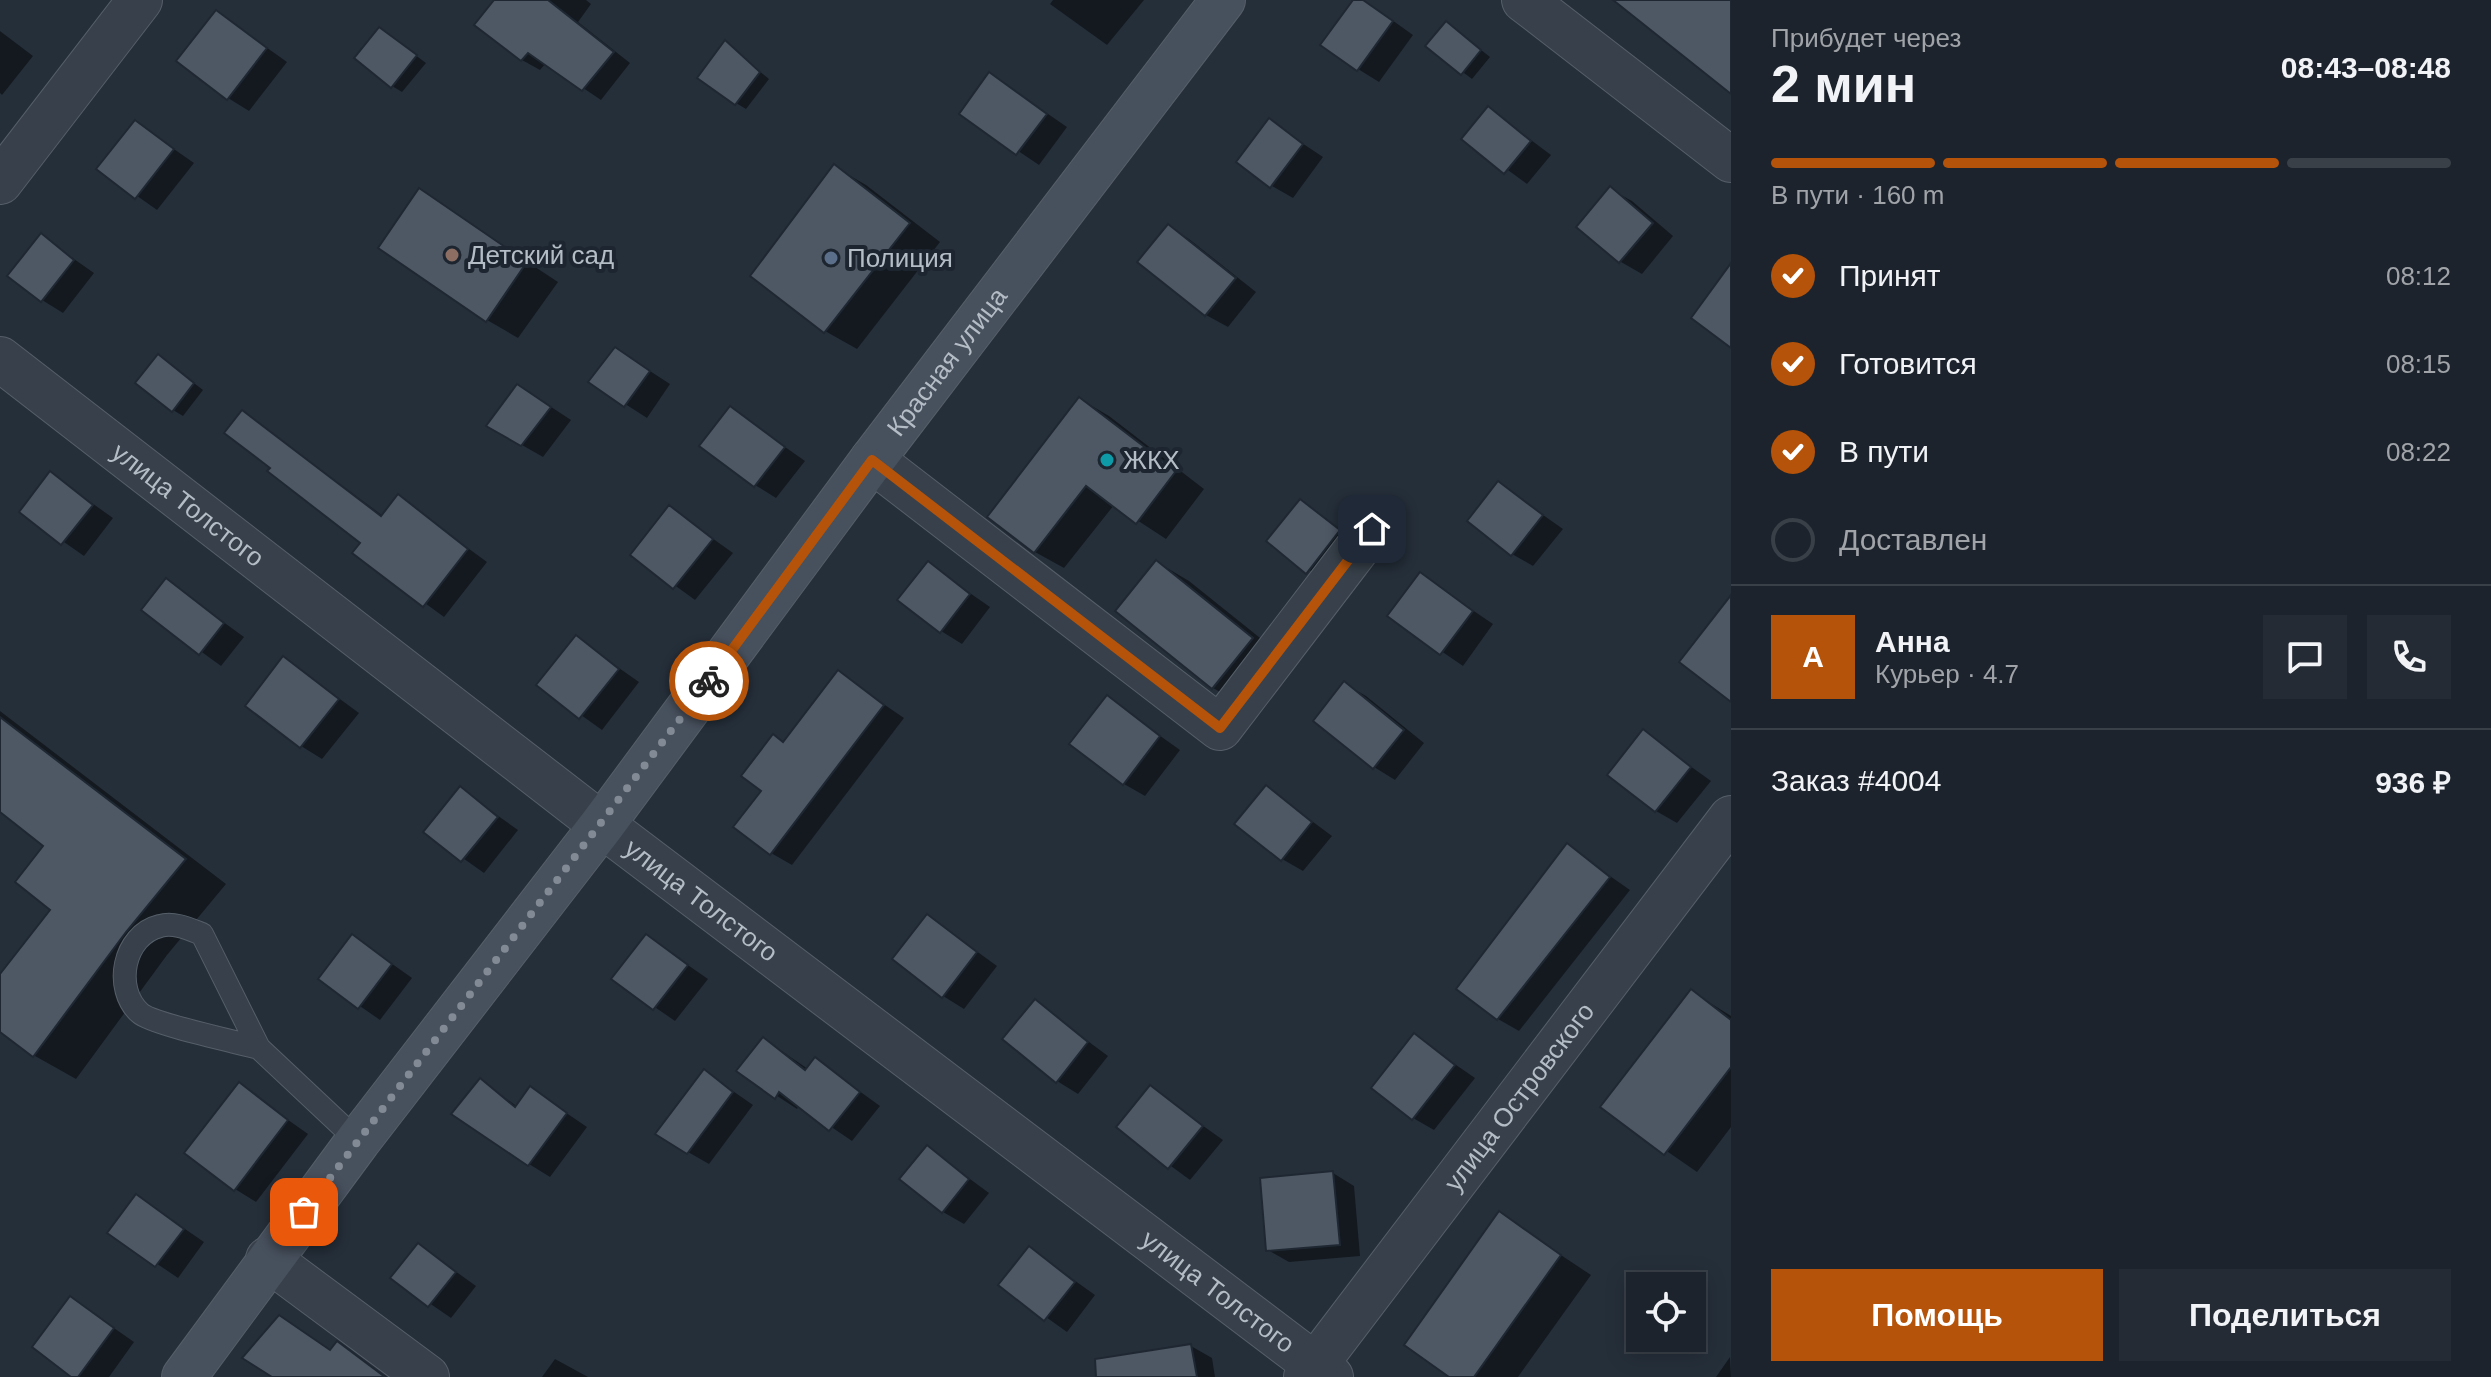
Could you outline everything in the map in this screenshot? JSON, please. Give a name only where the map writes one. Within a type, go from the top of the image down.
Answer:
[{"type":"street","points":[[0,182],[140,0]]},
{"type":"street","name":"Красная улица","points":[[184,1377],[268,1259],[602,825],[872,460],[1223,0]]},
{"type":"street","points":[[1524,0],[1731,160]]},
{"type":"street","name":"улица Толстого","points":[[0,359],[1317,1373]]},
{"type":"street","points":[[872,460],[1220,728],[1372,529]]},
{"type":"street","name":"улица Островского","points":[[1317,1373],[1731,818]]},
{"type":"street","points":[[268,1259],[427,1377]]},
{"type":"lane","points":[[259,1048],[141,1014],[128,997],[123,980],[131,952],[145,935],[159,926],[180,926],[202,934],[259,1048],[358,1141]]},
{"type":"building","points":[[494,0],[548,0],[614,52],[582,91],[528,53],[521,61],[474,25]]},
{"type":"building","points":[[1353,0],[1363,0],[1393,21],[1357,71],[1320,45]]},
{"type":"building","points":[[1613,0],[1731,0],[1731,94]]},
{"type":"building","points":[[216,10],[267,48],[227,100],[176,61]]},
{"type":"building","points":[[1446,21],[1481,50],[1461,75],[1425,46]]},
{"type":"building","points":[[379,27],[417,55],[391,88],[354,58]]},
{"type":"building","points":[[725,40],[760,72],[735,105],[697,78]]},
{"type":"building","points":[[989,72],[1047,114],[1016,155],[959,114]]},
{"type":"building","points":[[1488,106],[1531,141],[1504,174],[1461,139]]},
{"type":"building","points":[[1269,118],[1303,144],[1270,188],[1236,162]]},
{"type":"building","points":[[135,120],[174,149],[135,199],[96,169]]},
{"type":"building","name":"Полиция","points":[[834,164],[910,223],[824,333],[750,276]]},
{"type":"building","points":[[1610,186],[1653,223],[1619,263],[1576,227]]},
{"type":"building","name":"Детский сад","points":[[419,188],[527,262],[486,322],[378,248]]},
{"type":"building","points":[[1168,224],[1236,278],[1205,316],[1137,262]]},
{"type":"building","points":[[41,233],[74,260],[41,302],[7,276]]},
{"type":"building","points":[[1731,263],[1731,348],[1691,318]]},
{"type":"building","points":[[615,347],[650,371],[624,407],[588,382]]},
{"type":"building","points":[[158,354],[194,383],[172,412],[135,383]]},
{"type":"building","points":[[517,384],[551,407],[521,446],[486,426]]},
{"type":"building","name":"ЖКХ","points":[[1079,397],[1176,471],[1136,524],[1086,486],[1034,553],[987,517]]},
{"type":"building","points":[[730,406],[785,447],[754,487],[699,446]]},
{"type":"building","points":[[242,410],[381,516],[398,494],[468,549],[423,607],[352,553],[360,543],[267,471],[270,468],[224,433]]},
{"type":"building","points":[[50,471],[93,505],[61,545],[19,512]]},
{"type":"building","points":[[1498,481],[1543,515],[1511,556],[1467,521]]},
{"type":"building","points":[[1300,499],[1340,530],[1306,574],[1266,541]]},
{"type":"building","points":[[669,505],[713,539],[673,589],[630,555]]},
{"type":"building","points":[[1156,560],[1253,638],[1212,689],[1115,611]]},
{"type":"building","points":[[928,561],[970,594],[940,633],[897,600]]},
{"type":"building","points":[[1420,572],[1473,611],[1440,655],[1387,616]]},
{"type":"building","points":[[166,578],[224,623],[199,655],[141,610]]},
{"type":"building","points":[[1731,595],[1731,702],[1679,662]]},
{"type":"building","points":[[576,635],[619,669],[579,719],[536,685]]},
{"type":"building","points":[[283,656],[339,699],[300,748],[245,706]]},
{"type":"building","points":[[838,670],[884,705],[770,855],[733,827],[761,791],[741,776],[773,734],[783,742]]},
{"type":"building","points":[[1344,681],[1404,730],[1373,769],[1313,721]]},
{"type":"building","points":[[1107,695],[1160,736],[1123,785],[1069,744]]},
{"type":"building","points":[[0,717],[186,859],[126,932],[33,1057],[0,1032],[0,974],[50,910],[15,882],[43,846],[0,812]]},
{"type":"building","points":[[1643,729],[1691,767],[1655,812],[1607,775]]},
{"type":"building","points":[[1266,785],[1312,822],[1281,861],[1234,824]]},
{"type":"building","points":[[460,786],[498,817],[461,862],[423,832]]},
{"type":"building","points":[[1567,843],[1610,877],[1497,1020],[1456,989]]},
{"type":"building","points":[[927,914],[977,952],[942,998],[892,959]]},
{"type":"building","points":[[352,934],[392,964],[358,1009],[318,979]]},
{"type":"building","points":[[646,934],[688,965],[653,1010],[611,979]]},
{"type":"building","points":[[1691,989],[1731,1020],[1731,1067],[1664,1155],[1600,1107]]},
{"type":"building","points":[[1035,999],[1088,1042],[1056,1083],[1002,1039]]},
{"type":"building","points":[[1414,1033],[1455,1065],[1412,1120],[1371,1088]]},
{"type":"building","points":[[763,1037],[805,1070],[815,1057],[860,1092],[829,1131],[779,1092],[775,1099],[736,1071]]},
{"type":"building","points":[[704,1069],[733,1092],[687,1154],[655,1134]]},
{"type":"building","points":[[480,1078],[515,1107],[530,1086],[567,1113],[528,1166],[451,1114]]},
{"type":"building","points":[[239,1082],[288,1120],[234,1191],[184,1153]]},
{"type":"building","points":[[1150,1085],[1203,1126],[1168,1169],[1116,1127]]},
{"type":"building","points":[[927,1145],[969,1179],[942,1213],[899,1179]]},
{"type":"building","points":[[1333,1171],[1340,1245],[1266,1251],[1260,1178]]},
{"type":"building","points":[[136,1194],[184,1229],[155,1267],[107,1233]]},
{"type":"building","points":[[1499,1211],[1561,1255],[1474,1377],[1449,1377],[1404,1345]]},
{"type":"building","points":[[418,1243],[456,1272],[428,1307],[390,1278]]},
{"type":"building","points":[[1029,1246],[1075,1282],[1044,1321],[998,1285]]},
{"type":"building","points":[[70,1296],[114,1328],[78,1377],[71,1377],[32,1347]]},
{"type":"building","points":[[279,1315],[330,1350],[337,1341],[385,1377],[272,1377],[242,1358]]},
{"type":"building","points":[[1191,1344],[1197,1377],[1096,1377],[1095,1359]]},
{"type":"way so far","points":[[304,1212],[709,681]]},
{"type":"place","name":"Детский сад","points":[[452,255]]},
{"type":"place","name":"Полиция","points":[[831,258]]},
{"type":"place","name":"ЖКХ","points":[[1107,460]]},
{"type":"route","points":[[709,681],[872,460],[1220,728],[1372,529]]}]
